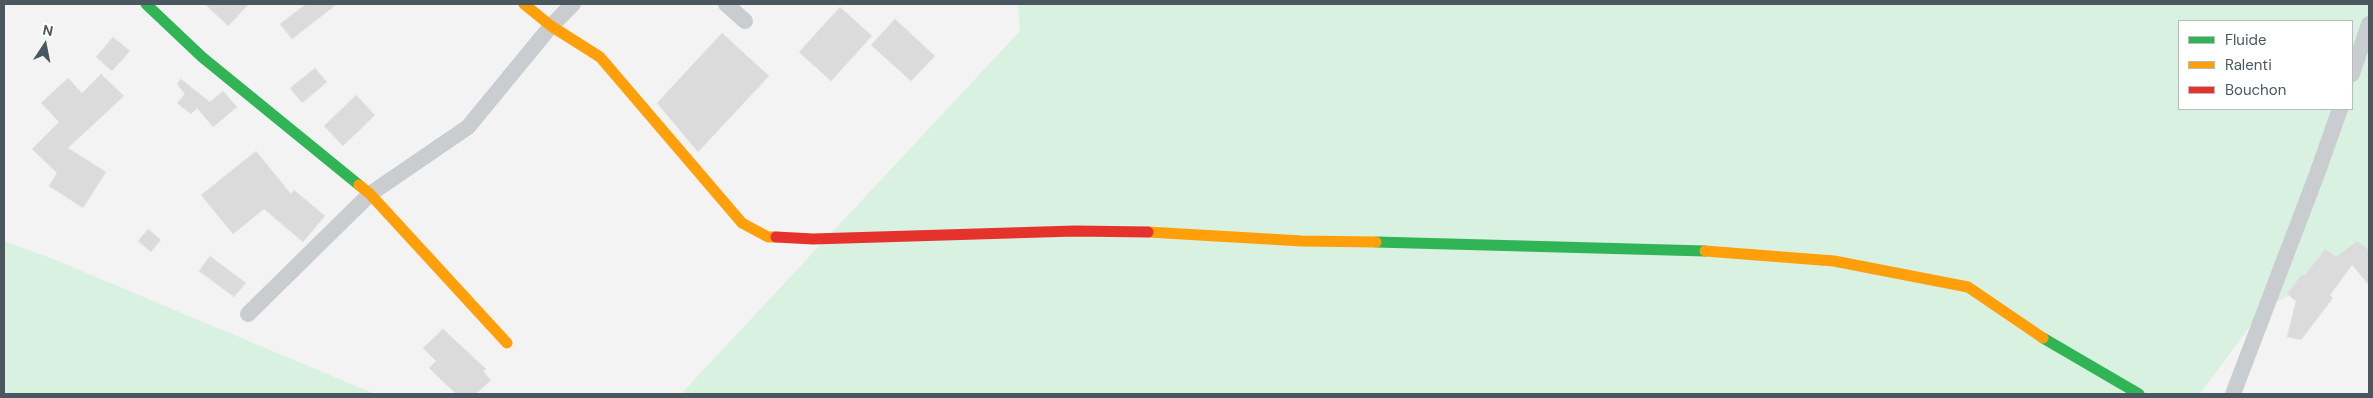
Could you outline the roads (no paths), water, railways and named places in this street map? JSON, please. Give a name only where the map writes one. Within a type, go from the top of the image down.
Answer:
[{"type":"street","points":[[146,4],[202,57],[370,194],[507,343]]},
{"type":"street","points":[[524,4],[551,26],[600,57],[742,224],[768,237],[813,239],[1075,231],[1178,233],[1302,241],[1493,244],[1735,252],[1834,261],[1968,287],[2055,346],[2139,394]]},
{"type":"street","points":[[248,314],[370,194],[468,127],[551,26],[573,4]]},
{"type":"street","points":[[726,4],[745,21]]},
{"type":"street","points":[[2353,71],[2369,24]]},
{"type":"street","points":[[2233,394],[2318,174],[2340,110]]}]
